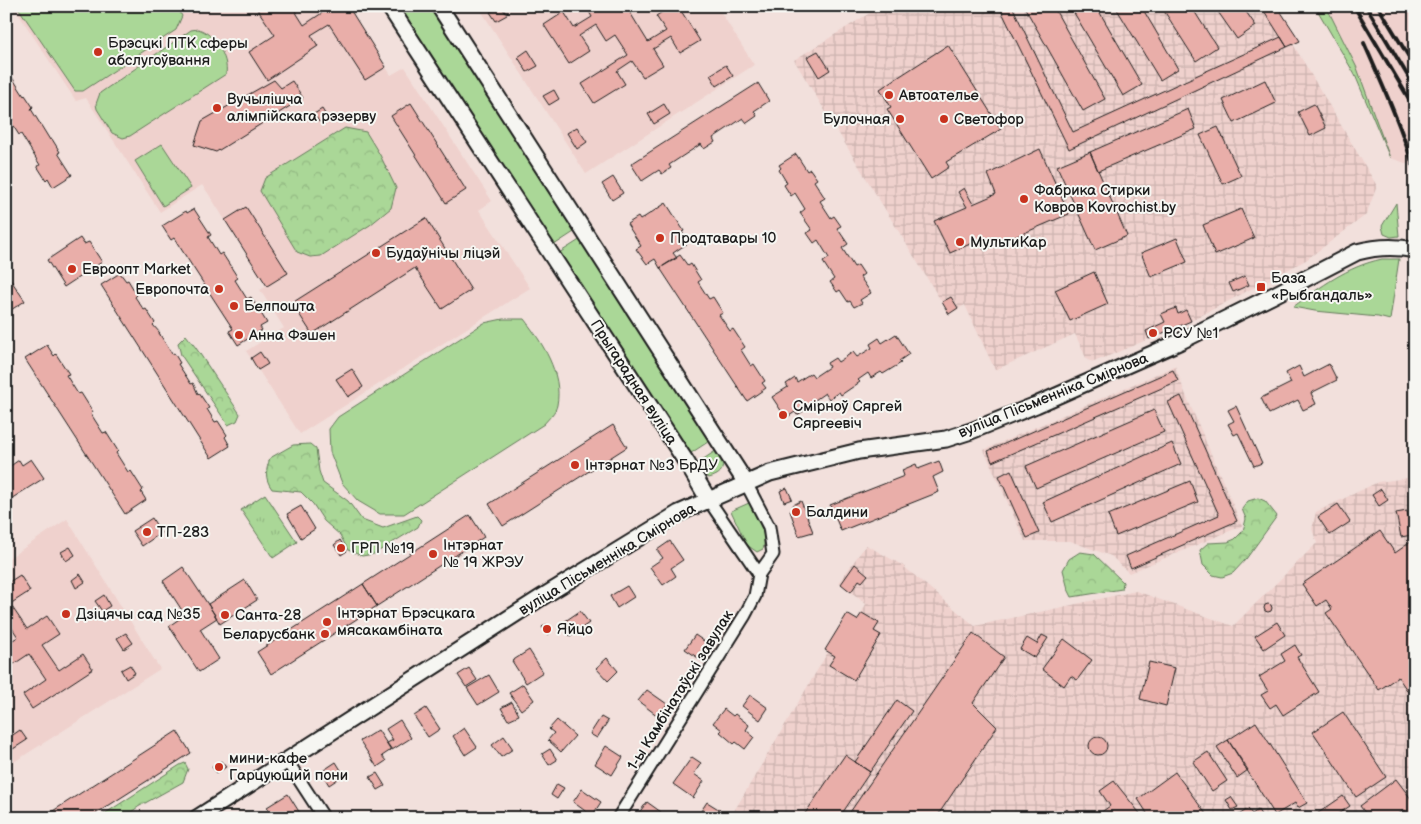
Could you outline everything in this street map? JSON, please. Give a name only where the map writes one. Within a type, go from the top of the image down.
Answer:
[{"type":"main road","name":"Прыгарадная вуліца","points":[[389,6],[687,463],[708,499]]},
{"type":"main road","points":[[439,6],[746,483]]},
{"type":"main road","name":"вуліца Пісьменніка Смірнова","points":[[197,818],[542,596],[679,512],[770,473],[859,451],[946,439],[972,431],[1179,342],[1357,252],[1370,248],[1406,248],[1415,250]]},
{"type":"street","points":[[746,483],[769,527],[774,554],[759,574]]},
{"type":"street","name":"Прыгарадная вуліца","points":[[708,499],[759,574]]},
{"type":"street","name":"1-ы Камбінатаўскі завулак","points":[[618,818],[745,615],[755,596],[759,574]]},
{"type":"street","points":[[287,761],[324,818]]},
{"type":"shaded area","points":[[13,6],[348,6],[391,75],[405,67],[492,201],[479,210],[530,288],[300,434],[246,351],[284,328],[260,290],[267,286],[208,193],[202,185],[160,212],[86,98],[76,101]]},
{"type":"shaded area","points":[[478,6],[717,6],[754,65],[586,174]]},
{"type":"shaded area","points":[[881,6],[1277,6],[1300,41],[1293,44],[1377,186],[1366,215],[1306,260],[1191,321],[1094,362],[1087,360],[1075,334],[995,370],[965,305],[949,314],[794,60]]},
{"type":"shaded area","points":[[1314,6],[1415,6],[1415,166],[1390,158],[1355,74]]},
{"type":"shaded area","points":[[1175,366],[1242,526],[1129,573],[1111,556],[1070,541],[1025,541],[984,450]]},
{"type":"shaded area","points":[[1415,477],[1415,818],[730,818],[828,652],[825,650],[847,614],[858,620],[866,604],[839,582],[866,545],[902,565],[975,626],[1136,591],[1233,626],[1317,543],[1312,529],[1316,512],[1378,482]]},
{"type":"shaded area","name":"Дзіцячы сад №35","points":[[67,519],[160,669],[6,767],[6,560]]},
{"type":"green space","name":"Брэсцкі ПТК сферы абслугоўвання","points":[[17,6],[176,6],[182,16],[176,30],[83,91],[75,91]]},
{"type":"green space","points":[[399,6],[429,6],[574,232],[554,245]]},
{"type":"green space","points":[[1315,6],[1326,6],[1357,68],[1390,158],[1355,75]]},
{"type":"green space","points":[[198,29],[210,35],[219,47],[225,61],[226,74],[130,136],[123,138],[112,133],[97,109],[96,104],[100,93],[191,30]]},
{"type":"green space","points":[[345,128],[366,132],[380,155],[396,188],[391,208],[370,225],[321,256],[310,257],[297,252],[260,191],[265,178]]},
{"type":"green space","points":[[162,144],[191,188],[163,206],[135,161]]},
{"type":"green space","points":[[1396,203],[1399,236],[1391,237],[1384,234],[1382,226]]},
{"type":"green space","points":[[581,239],[711,440],[688,455],[559,253]]},
{"type":"green space","points":[[1382,259],[1399,259],[1390,320],[1293,307],[1346,272],[1369,262]]},
{"type":"green space","points":[[503,319],[524,319],[550,359],[557,382],[558,393],[556,408],[552,415],[544,424],[404,514],[380,514],[358,501],[342,483],[330,452],[329,429],[338,417],[484,323]]},
{"type":"green space","points":[[186,335],[240,414],[237,421],[228,425],[181,355],[178,343]]},
{"type":"green space","points":[[310,444],[316,449],[323,483],[348,501],[362,520],[383,528],[417,516],[421,520],[418,527],[374,554],[362,556],[348,550],[340,535],[324,521],[313,504],[301,492],[272,489],[268,481],[267,470],[270,458],[293,445]]},
{"type":"green space","points":[[717,450],[722,464],[721,471],[709,478],[699,471],[696,464]]},
{"type":"green space","points":[[265,494],[297,542],[273,558],[241,510]]},
{"type":"green space","points":[[1258,498],[1265,501],[1277,516],[1246,559],[1233,573],[1222,577],[1213,575],[1203,565],[1200,550],[1208,543],[1228,542],[1235,539],[1243,531],[1246,519],[1242,509],[1248,501]]},
{"type":"green space","points":[[749,503],[763,531],[764,537],[763,549],[757,552],[747,545],[731,511]]},
{"type":"green space","points":[[1080,552],[1094,554],[1123,582],[1122,589],[1072,597],[1063,570],[1069,559]]},
{"type":"green space","points":[[185,763],[188,769],[183,782],[138,807],[123,818],[98,818],[180,765]]},
{"type":"building","points":[[255,6],[292,6],[304,25],[322,13],[318,6],[348,6],[386,67],[365,80],[329,24],[311,35],[318,46],[267,80],[249,52],[275,35]]},
{"type":"building","points":[[500,6],[507,15],[496,21],[490,12]]},
{"type":"building","points":[[586,6],[626,6],[648,42],[666,31],[656,16],[671,6],[678,6],[700,41],[680,53],[671,38],[653,49],[663,65],[643,77],[632,61],[617,71],[625,84],[594,103],[582,84],[628,55],[615,35],[606,41],[596,25],[579,36],[589,51],[569,64],[544,25],[564,12],[574,28],[592,17]]},
{"type":"building","points":[[999,6],[1012,6],[1073,132],[1281,37],[1287,47],[1069,149]]},
{"type":"building","points":[[1029,6],[1053,6],[1105,99],[1083,111],[1025,8]]},
{"type":"building","points":[[1070,6],[1096,6],[1142,85],[1123,96]]},
{"type":"building","points":[[1115,6],[1141,6],[1178,69],[1160,80]]},
{"type":"building","points":[[1161,6],[1191,6],[1217,47],[1196,61]]},
{"type":"building","points":[[1214,6],[1242,6],[1256,26],[1237,39]]},
{"type":"building","points":[[1261,6],[1277,6],[1300,41],[1287,47]]},
{"type":"building","name":"Светофор","points":[[948,45],[1001,129],[946,162],[949,167],[931,179],[887,109],[891,107],[880,89]]},
{"type":"building","points":[[528,50],[538,66],[527,72],[518,57]]},
{"type":"building","points":[[818,51],[830,70],[819,77],[807,57]]},
{"type":"building","points":[[726,65],[733,76],[717,86],[710,75]]},
{"type":"building","points":[[6,68],[33,107],[31,109],[50,140],[52,139],[60,152],[58,153],[72,175],[53,187],[37,166],[40,165],[21,134],[19,135],[10,121],[13,120],[6,109]]},
{"type":"building","points":[[274,80],[281,88],[292,81],[303,98],[216,152],[194,145],[202,121]]},
{"type":"building","points":[[1265,80],[1276,103],[1234,123],[1223,100]]},
{"type":"building","points":[[758,83],[769,101],[754,111],[757,116],[747,123],[743,118],[713,138],[715,142],[704,149],[701,144],[669,165],[671,168],[662,174],[659,170],[642,181],[631,164]]},
{"type":"building","points":[[554,90],[559,99],[549,105],[543,96]]},
{"type":"building","points":[[411,103],[466,190],[446,203],[391,116]]},
{"type":"building","points":[[664,104],[670,114],[654,124],[648,114]]},
{"type":"building","points":[[1314,104],[1326,128],[1310,136],[1298,112]]},
{"type":"building","points":[[322,109],[327,117],[319,122],[314,114]]},
{"type":"building","points":[[1188,109],[1196,129],[1098,171],[1090,152]]},
{"type":"building","points":[[577,127],[587,142],[577,149],[567,133]]},
{"type":"building","points":[[1218,127],[1241,176],[1223,184],[1200,135]]},
{"type":"building","name":"Фабрика Стирки Ковров Kovrochist.by","points":[[1040,149],[1069,214],[984,250],[979,240],[950,253],[934,221],[967,207],[958,192],[964,188],[973,204],[996,194],[988,174]]},
{"type":"building","points":[[1090,152],[1127,236],[1095,250],[1057,166]]},
{"type":"building","points":[[796,154],[807,171],[810,169],[817,179],[814,181],[825,198],[820,201],[831,218],[834,216],[841,226],[837,228],[848,244],[842,248],[854,267],[858,265],[864,274],[860,277],[871,293],[860,300],[862,303],[854,307],[840,290],[837,292],[830,282],[834,279],[823,262],[829,258],[818,240],[814,243],[807,233],[812,230],[800,213],[805,209],[795,193],[791,196],[784,185],[787,183],[779,170],[781,168],[779,165]]},
{"type":"building","points":[[613,177],[623,193],[612,200],[602,184]]},
{"type":"building","name":"Продтавары 10","points":[[666,203],[684,231],[682,232],[688,243],[673,253],[677,258],[660,268],[655,259],[647,264],[636,249],[641,246],[627,224],[638,217],[640,220]]},
{"type":"building","points":[[246,207],[288,273],[267,286],[225,220]]},
{"type":"building","points":[[194,209],[211,235],[208,237],[219,255],[222,253],[238,278],[235,280],[247,299],[251,297],[267,323],[260,327],[262,330],[238,345],[229,331],[233,329],[174,238],[171,240],[162,226],[186,211],[187,213]]},
{"type":"building","points":[[1241,209],[1254,238],[1215,255],[1203,225]]},
{"type":"building","points":[[426,218],[471,290],[442,309],[415,268],[312,334],[292,303]]},
{"type":"building","name":"Евроопт Market","points":[[80,238],[84,244],[89,242],[102,262],[64,287],[47,260]]},
{"type":"building","points":[[1177,238],[1187,262],[1151,277],[1141,253]]},
{"type":"building","points":[[680,255],[688,266],[691,264],[701,280],[698,282],[709,299],[713,297],[723,313],[719,315],[730,331],[733,329],[745,347],[741,350],[751,366],[754,364],[765,381],[762,383],[766,388],[747,401],[660,268]]},
{"type":"building","points":[[1094,272],[1108,304],[1070,321],[1055,290]]},
{"type":"building","points":[[6,273],[25,301],[6,313]]},
{"type":"building","points":[[120,273],[126,281],[128,280],[137,295],[135,297],[155,323],[153,325],[172,354],[174,353],[180,363],[178,364],[209,408],[207,409],[215,422],[218,421],[227,435],[225,437],[230,446],[211,458],[101,285]]},
{"type":"building","points":[[1245,276],[1249,285],[1233,292],[1229,283]]},
{"type":"building","points":[[951,297],[958,308],[949,314],[942,302]]},
{"type":"building","points":[[1176,308],[1178,314],[1186,310],[1191,321],[1149,339],[1146,331],[1165,322],[1161,314]]},
{"type":"building","points":[[896,334],[909,354],[899,361],[901,363],[883,374],[881,372],[871,378],[868,373],[858,380],[860,382],[841,395],[839,392],[829,399],[825,393],[815,400],[817,403],[797,415],[795,412],[786,418],[772,397],[788,387],[786,384],[795,378],[797,382],[811,373],[814,377],[829,367],[827,363],[835,358],[838,362],[853,352],[857,357],[872,348],[870,344],[879,338],[882,343]]},
{"type":"building","points":[[47,345],[54,356],[56,354],[69,374],[66,375],[78,394],[81,393],[103,433],[106,432],[128,472],[131,471],[143,490],[141,492],[146,500],[125,514],[25,359]]},
{"type":"building","points":[[260,352],[268,364],[258,370],[251,358]]},
{"type":"building","points":[[1329,364],[1337,380],[1311,393],[1316,404],[1303,410],[1298,400],[1269,414],[1261,398],[1291,383],[1286,373],[1299,366],[1304,377]]},
{"type":"building","points":[[352,369],[363,387],[348,397],[336,379]]},
{"type":"building","points":[[1173,370],[1178,381],[992,462],[988,451]]},
{"type":"building","points":[[1181,396],[1237,521],[1131,568],[1126,556],[1219,515],[1168,402]]},
{"type":"building","points":[[1236,406],[1262,463],[1254,466],[1238,433],[1234,435],[1228,424],[1234,421],[1228,410]]},
{"type":"building","points":[[1154,410],[1164,432],[1036,488],[1026,466]]},
{"type":"building","name":"Інтэрнат №3 БрДУ","points":[[613,425],[627,447],[503,526],[489,504]]},
{"type":"building","points":[[1172,443],[1181,464],[1052,522],[1043,502]]},
{"type":"building","points":[[31,459],[44,478],[6,502],[6,469],[19,460],[22,465]]},
{"type":"building","points":[[939,461],[943,472],[933,477],[939,492],[841,531],[830,505],[904,476],[902,470],[916,464],[918,469]]},
{"type":"building","points":[[1011,470],[1039,533],[1027,538],[999,476]]},
{"type":"building","points":[[1190,481],[1198,502],[1116,536],[1108,515]]},
{"type":"building","points":[[787,488],[792,499],[784,502],[780,491]]},
{"type":"building","points":[[1381,489],[1388,500],[1379,506],[1372,495]]},
{"type":"building","points":[[801,501],[813,532],[799,536],[790,511],[794,510],[793,505]]},
{"type":"building","points":[[1338,504],[1350,522],[1330,535],[1318,517]]},
{"type":"building","points":[[301,506],[315,529],[301,538],[287,514]]},
{"type":"building","points":[[1407,511],[1412,535],[1401,537],[1396,513]]},
{"type":"building","name":"Інтэрнат № 19 ЖРЭУ","points":[[470,515],[484,537],[377,606],[363,584]]},
{"type":"building","name":"ТП-283","points":[[152,518],[161,533],[142,546],[132,531]]},
{"type":"building","points":[[1380,531],[1395,553],[1415,539],[1415,702],[1398,677],[1379,690],[1326,613],[1332,609],[1326,600],[1317,606],[1302,584]]},
{"type":"building","name":"ГРП №19","points":[[340,540],[347,551],[341,555],[334,545]]},
{"type":"building","points":[[670,541],[683,560],[671,568],[676,576],[663,585],[650,567],[663,558],[657,550]]},
{"type":"building","points":[[70,547],[75,555],[66,561],[61,552]]},
{"type":"building","points":[[855,564],[868,575],[862,582],[859,580],[851,592],[841,584]]},
{"type":"building","points":[[183,567],[217,618],[200,629],[219,659],[199,672],[169,626],[185,615],[163,581]]},
{"type":"building","points":[[80,574],[85,582],[76,588],[72,580]]},
{"type":"building","points":[[20,575],[30,591],[10,604],[27,629],[47,616],[59,634],[42,645],[59,670],[83,654],[93,669],[32,709],[23,695],[46,679],[29,654],[11,666],[6,658],[6,644],[18,637],[6,619],[6,584]]},
{"type":"building","points":[[245,580],[257,600],[220,624],[208,604]]},
{"type":"building","name":"Інтэрнат Брэсцкага мясакамбіната","points":[[363,584],[377,606],[271,674],[257,652]]},
{"type":"building","points":[[627,586],[634,597],[617,608],[610,596]]},
{"type":"building","points":[[104,595],[110,606],[102,611],[95,601]]},
{"type":"building","points":[[1268,604],[1272,608],[1268,612],[1264,608]]},
{"type":"building","points":[[580,611],[589,623],[570,636],[561,624]]},
{"type":"building","points":[[862,613],[879,623],[874,631],[881,635],[854,680],[829,665],[835,656],[825,650],[847,614],[857,620]]},
{"type":"building","points":[[1277,622],[1285,635],[1264,649],[1255,636]]},
{"type":"building","name":"Яйцо","points":[[547,624],[552,631],[547,635],[542,627]]},
{"type":"building","points":[[126,633],[133,643],[124,649],[117,638]]},
{"type":"building","points":[[973,633],[1004,657],[973,703],[997,727],[936,818],[846,818]]},
{"type":"building","points":[[695,635],[714,648],[704,662],[685,649]]},
{"type":"building","points":[[1042,635],[1048,638],[1035,658],[1020,649],[1027,638],[1037,644]]},
{"type":"building","points":[[1064,639],[1092,660],[1077,680],[1071,676],[1064,686],[1042,669]]},
{"type":"building","points":[[1295,645],[1301,655],[1297,657],[1319,692],[1283,715],[1276,704],[1270,708],[1261,695],[1268,691],[1259,677],[1285,661],[1281,654]]},
{"type":"building","points":[[529,650],[543,672],[526,683],[512,661]]},
{"type":"building","points":[[607,658],[618,671],[608,681],[596,668]]},
{"type":"building","points":[[1149,662],[1175,668],[1166,706],[1140,699]]},
{"type":"building","points":[[130,665],[135,673],[126,679],[121,670]]},
{"type":"building","points":[[469,668],[477,680],[466,687],[458,675]]},
{"type":"building","points":[[489,675],[499,692],[478,705],[467,688]]},
{"type":"building","points":[[523,684],[534,700],[521,710],[509,693]]},
{"type":"building","points":[[647,690],[667,704],[658,716],[638,701]]},
{"type":"building","points":[[750,695],[768,708],[760,720],[742,706]]},
{"type":"building","points":[[897,700],[912,711],[870,772],[855,762]]},
{"type":"building","points":[[512,702],[519,715],[508,720],[501,708]]},
{"type":"building","points":[[426,708],[440,729],[428,737],[414,716]]},
{"type":"building","points":[[724,709],[733,716],[735,714],[749,725],[746,730],[754,737],[745,749],[736,742],[734,744],[713,723]]},
{"type":"building","points":[[1343,712],[1386,777],[1356,797],[1313,732]]},
{"type":"building","points":[[601,717],[608,721],[597,738],[590,734]]},
{"type":"building","points":[[400,720],[411,738],[392,750],[387,743],[393,740],[386,729]]},
{"type":"building","points":[[557,720],[575,736],[561,752],[548,740],[554,733],[549,729]]},
{"type":"building","points":[[1256,722],[1307,803],[1298,808],[1295,803],[1275,815],[1228,740]]},
{"type":"building","points":[[464,728],[477,747],[465,755],[453,736]]},
{"type":"building","points":[[20,730],[27,740],[13,749],[7,739]]},
{"type":"building","points":[[378,730],[391,750],[382,756],[386,761],[377,767],[360,741]]},
{"type":"building","points":[[177,731],[191,753],[89,818],[42,818]]},
{"type":"building","points":[[504,736],[513,749],[501,757],[492,745]]},
{"type":"building","points":[[1098,737],[1104,740],[1107,746],[1104,752],[1098,755],[1092,752],[1089,746],[1092,740]]},
{"type":"building","points":[[1228,740],[1248,770],[1237,778],[1217,747]]},
{"type":"building","points":[[606,746],[623,757],[612,775],[595,764]]},
{"type":"building","points":[[550,749],[557,760],[549,765],[542,754]]},
{"type":"building","points":[[1208,752],[1227,781],[1212,791],[1193,762]]},
{"type":"building","points":[[845,755],[870,772],[839,818],[802,818]]},
{"type":"building","points":[[692,757],[701,763],[694,774],[704,781],[693,798],[673,784]]},
{"type":"building","name":"мини-кафе Гарцующий пони","points":[[221,761],[226,767],[217,773],[212,767]]},
{"type":"building","points":[[336,762],[344,775],[329,785],[321,772]]},
{"type":"building","points":[[1175,772],[1209,818],[1093,818],[1110,806],[1100,791],[1114,781],[1142,816],[1147,813],[1138,799]]},
{"type":"building","points":[[377,773],[385,786],[378,790],[370,777]]},
{"type":"building","points":[[1396,779],[1415,804],[1415,809],[1407,814],[1404,810],[1393,818],[1369,818],[1360,806]]},
{"type":"building","points":[[557,784],[564,788],[557,799],[551,795]]},
{"type":"building","points":[[582,789],[601,802],[592,816],[573,802]]},
{"type":"building","points":[[288,794],[303,818],[274,818],[267,807]]},
{"type":"building","points":[[1343,796],[1350,806],[1332,818],[1311,818]]},
{"type":"building","points":[[1231,797],[1238,807],[1232,810],[1226,800]]},
{"type":"building","points":[[647,802],[661,812],[657,818],[643,818],[638,814]]},
{"type":"building","points":[[707,802],[720,810],[715,818],[711,818],[701,811]]},
{"type":"building","points":[[1067,809],[1072,818],[1057,818]]},
{"type":"building","points":[[1248,809],[1252,814],[1258,810],[1263,818],[1238,818],[1237,816]]},
{"type":"railway","points":[[1354,6],[1415,109]]},
{"type":"railway","points":[[1366,6],[1415,88]]},
{"type":"railway","points":[[1378,6],[1415,67]]},
{"type":"railway","points":[[1364,43],[1398,123],[1415,172]]},
{"type":"place","name":"Брэсцкі ПТК сферы абслугоўвання","points":[[98,52]]},
{"type":"place","name":"Автоателье","points":[[889,95]]},
{"type":"place","name":"Вучылішча алімпійскага рэзерву","points":[[217,108]]},
{"type":"place","name":"Булочная","points":[[900,119]]},
{"type":"place","name":"Светофор","points":[[944,119]]},
{"type":"place","name":"Фабрика Стирки Ковров Kovrochist.by","points":[[1024,199]]},
{"type":"place","name":"Продтавары 10","points":[[660,238]]},
{"type":"place","name":"МультиКар","points":[[960,242]]},
{"type":"place","name":"Будаўнічы ліцэй","points":[[376,253]]},
{"type":"place","name":"Евроопт Market","points":[[72,269]]},
{"type":"place","name":"База «Рыбгандаль»","points":[[1261,287]]},
{"type":"place","name":"Европочта","points":[[219,289]]},
{"type":"place","name":"Белпошта","points":[[234,306]]},
{"type":"place","name":"РСУ №1","points":[[1153,333]]},
{"type":"place","name":"Анна Фэшен","points":[[239,335]]},
{"type":"place","name":"Смірноў Сяргей Сяргеевіч","points":[[783,415]]},
{"type":"place","name":"Інтэрнат №3 БрДУ","points":[[575,465]]},
{"type":"place","name":"Балдини","points":[[796,512]]},
{"type":"place","name":"ТП-283","points":[[147,532]]},
{"type":"place","name":"ГРП №19","points":[[341,548]]},
{"type":"place","name":"Інтэрнат № 19 ЖРЭУ","points":[[433,554]]},
{"type":"place","name":"Дзіцячы сад №35","points":[[66,614]]},
{"type":"place","name":"Санта-28","points":[[225,615]]},
{"type":"place","name":"Інтэрнат Брэсцкага мясакамбіната","points":[[327,622]]},
{"type":"place","name":"Яйцо","points":[[547,629]]},
{"type":"place","name":"Беларусбанк","points":[[325,634]]},
{"type":"place","name":"мини-кафе Гарцующий пони","points":[[219,767]]}]
